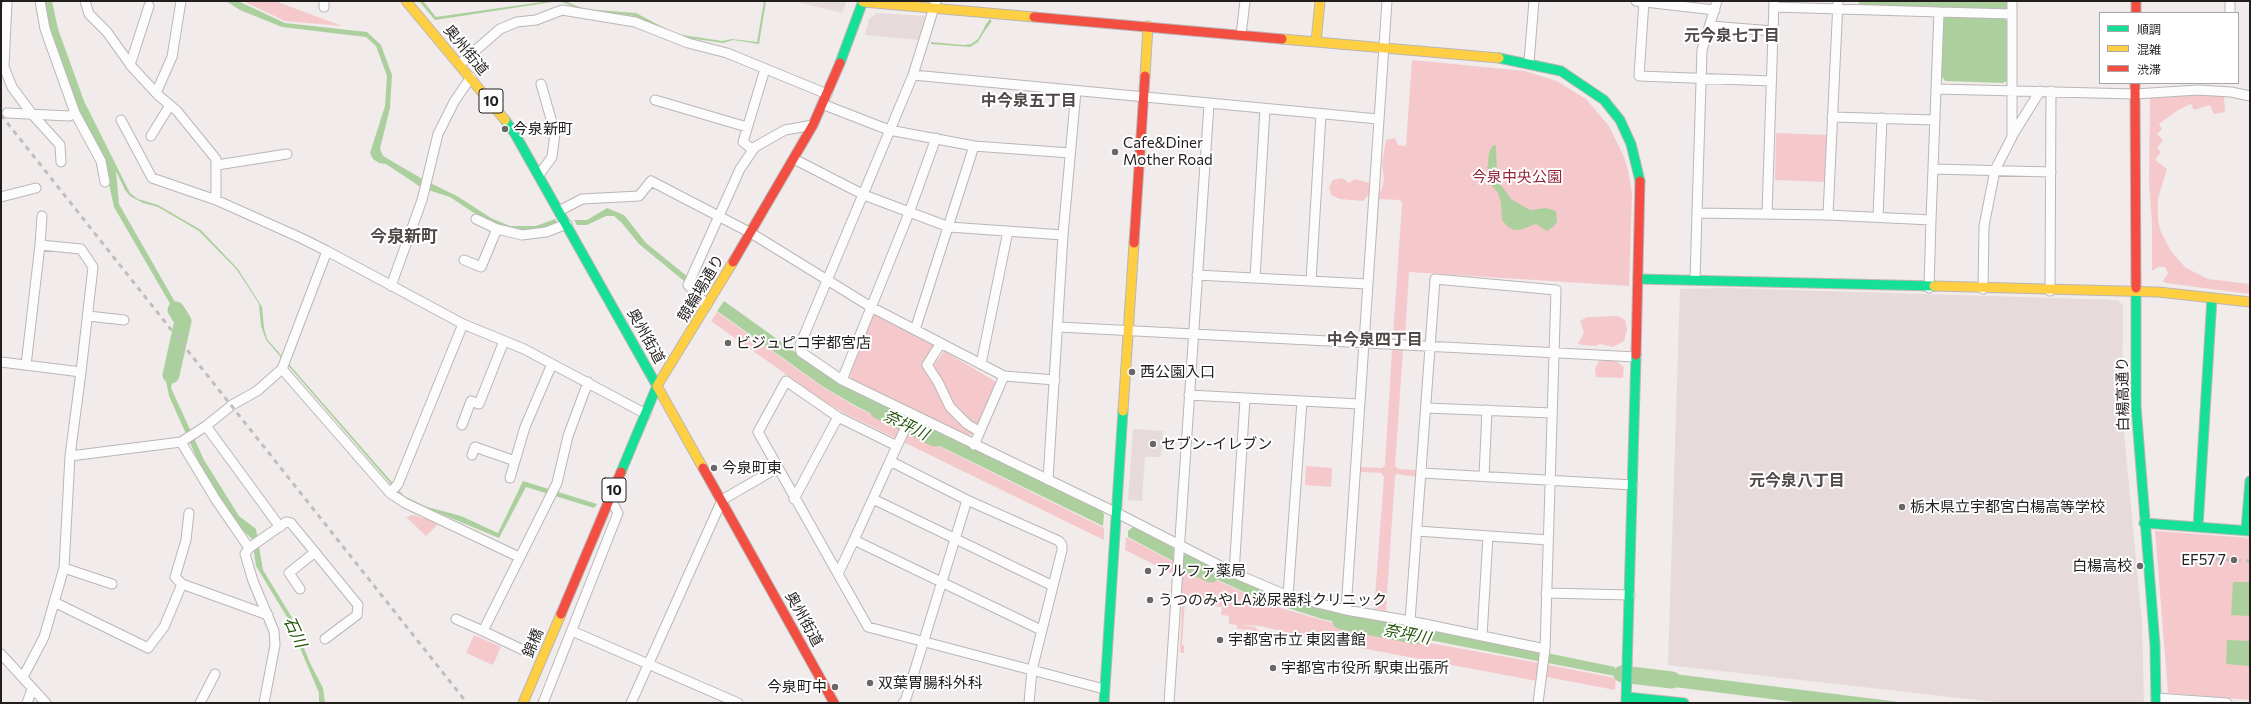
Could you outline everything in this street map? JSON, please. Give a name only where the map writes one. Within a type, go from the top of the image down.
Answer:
[{"type":"street","points":[[7,1],[4,12],[4,67],[12,87],[32,114],[60,145],[61,162]]},
{"type":"street","points":[[40,1],[45,29],[75,113],[101,161],[105,182]]},
{"type":"street","points":[[85,1],[89,14],[107,32],[130,65],[197,133],[216,159],[216,200]]},
{"type":"street","points":[[156,93],[172,57],[181,1]]},
{"type":"street","name":"奥州街道","points":[[406,1],[471,77],[515,134],[560,211],[834,703]]},
{"type":"street","points":[[861,1],[936,5],[1529,62],[1561,71],[1586,86],[1604,100],[1620,120],[1631,144],[1638,166],[1641,186],[1627,700],[1684,703]]},
{"type":"street","name":"競輪場通り","points":[[570,593],[657,386],[751,233],[813,125],[844,55],[861,1]]},
{"type":"street","points":[[1241,35],[1245,1]]},
{"type":"street","points":[[1316,42],[1320,1]]},
{"type":"street","points":[[1346,610],[1382,49],[1387,1]]},
{"type":"street","points":[[1529,62],[1534,1]]},
{"type":"street","points":[[1696,280],[1702,79],[1702,50],[1711,26],[1716,6],[1641,1],[1639,76],[1702,79],[1771,81]]},
{"type":"street","points":[[1897,1],[1897,11]]},
{"type":"street","points":[[2012,1],[2012,137]]},
{"type":"street","points":[[2136,1],[2136,12]]},
{"type":"street","points":[[2230,1],[2230,12]]},
{"type":"street","points":[[1767,214],[1774,4],[1838,5],[1897,11],[2012,14]]},
{"type":"street","points":[[936,5],[912,75],[864,195],[800,345],[801,352],[842,380],[1117,513],[1234,573],[1288,596],[1346,610],[1410,621],[1482,636],[1544,652]]},
{"type":"street","points":[[1828,215],[1838,5]]},
{"type":"street","points":[[130,65],[149,6]]},
{"type":"street","points":[[460,64],[500,29],[517,22],[536,20],[562,10],[635,22],[688,43],[727,53],[827,94]]},
{"type":"street","points":[[1929,288],[1939,12]]},
{"type":"street","points":[[1104,703],[1142,97],[1148,26]]},
{"type":"street","points":[[1711,26],[1773,31]]},
{"type":"street","points":[[753,150],[743,142],[746,127],[765,69]]},
{"type":"street","points":[[912,75],[1378,119]]},
{"type":"street","points":[[391,286],[422,200],[438,134],[454,102],[471,77]]},
{"type":"street","points":[[539,175],[552,157],[555,133],[541,84]]},
{"type":"street","name":"白楊高通り","points":[[2135,84],[2136,406],[2144,523],[2155,645],[2156,701]]},
{"type":"street","points":[[1936,88],[2135,94],[2231,87],[2250,96]]},
{"type":"street","points":[[1048,480],[1059,327],[1063,236],[1076,91]]},
{"type":"street","points":[[1983,289],[1984,226],[1995,170],[2012,137],[2040,91]]},
{"type":"street","points":[[2050,291],[2051,91]]},
{"type":"street","points":[[655,100],[746,127]]},
{"type":"street","points":[[822,104],[889,130],[974,146],[1070,153]]},
{"type":"street","points":[[1169,703],[1209,104]]},
{"type":"street","points":[[152,136],[170,105]]},
{"type":"street","points":[[1255,278],[1265,109]]},
{"type":"street","points":[[7,113],[69,116],[75,113]]},
{"type":"street","points":[[1310,281],[1322,114]]},
{"type":"street","points":[[1832,116],[1935,120]]},
{"type":"street","points":[[1878,217],[1882,118]]},
{"type":"street","points":[[121,120],[152,178],[216,200],[301,238],[463,324],[504,341],[552,364],[646,414]]},
{"type":"street","points":[[707,305],[688,285],[740,169],[753,150],[784,130],[813,125]]},
{"type":"street","points":[[842,380],[909,213],[936,138]]},
{"type":"street","points":[[915,330],[974,146]]},
{"type":"street","points":[[217,165],[287,154]]},
{"type":"street","points":[[794,159],[864,195],[949,227],[1063,236]]},
{"type":"street","points":[[1933,169],[2051,172]]},
{"type":"street","points":[[560,211],[582,199],[639,196],[651,181],[751,233],[871,307],[1004,376],[1055,380]]},
{"type":"street","points":[[1,197],[36,188]]},
{"type":"street","points":[[1697,213],[1828,215],[1931,220]]},
{"type":"street","points":[[26,365],[42,216]]},
{"type":"street","points":[[476,219],[497,229],[522,235],[533,235],[551,231],[567,224]]},
{"type":"street","points":[[464,260],[481,267],[497,229]]},
{"type":"street","points":[[981,364],[1008,231]]},
{"type":"street","points":[[23,677],[44,637],[64,568],[70,456],[93,267],[81,249],[40,245]]},
{"type":"street","points":[[70,456],[181,442],[206,426],[232,405],[256,391],[282,368],[326,251]]},
{"type":"street","points":[[1197,275],[1367,284]]},
{"type":"street","points":[[1410,621],[1418,531],[1429,346],[1435,279],[1556,290],[1541,703]]},
{"type":"street","points":[[1638,279],[1929,288],[2136,292],[2250,302]]},
{"type":"street","points":[[2198,527],[2212,298]]},
{"type":"street","points":[[88,316],[124,320]]},
{"type":"street","points":[[390,493],[398,484],[463,324]]},
{"type":"street","points":[[1059,327],[1636,357]]},
{"type":"street","points":[[462,425],[471,401],[479,404],[504,341]]},
{"type":"street","points":[[941,343],[927,365],[938,382],[950,407],[967,424],[980,432]]},
{"type":"street","points":[[1,362],[81,372]]},
{"type":"street","points":[[510,478],[525,427],[552,364]]},
{"type":"street","points":[[282,368],[390,493],[404,503],[519,557]]},
{"type":"street","points":[[974,445],[1004,376]]},
{"type":"street","points":[[897,446],[838,417],[786,381],[758,432],[794,499],[868,628],[1104,689]]},
{"type":"street","points":[[483,631],[557,483],[568,436],[588,382]]},
{"type":"street","points":[[1189,395],[1359,404]]},
{"type":"street","points":[[1234,573],[1245,399]]},
{"type":"street","points":[[1288,596],[1302,401]]},
{"type":"street","points":[[1426,408],[1552,413]]},
{"type":"street","points":[[1484,476],[1487,410]]},
{"type":"street","points":[[838,574],[912,414]]},
{"type":"street","points":[[794,499],[838,417]]},
{"type":"street","points":[[206,426],[280,526]]},
{"type":"street","points":[[181,442],[216,500],[249,548]]},
{"type":"street","points":[[472,455],[475,447],[515,461]]},
{"type":"street","points":[[890,461],[967,500],[1059,541],[1062,550],[1032,670],[1030,703]]},
{"type":"street","points":[[632,703],[722,500],[777,468]]},
{"type":"street","points":[[1422,473],[1550,479],[1633,485]]},
{"type":"street","points":[[2144,523],[2248,530],[2250,481]]},
{"type":"street","points":[[543,703],[618,513],[610,498]]},
{"type":"street","points":[[873,499],[954,540],[1053,586]]},
{"type":"street","points":[[906,703],[922,642],[967,500]]},
{"type":"street","points":[[190,513],[186,540],[175,577],[182,584],[268,615]]},
{"type":"street","points":[[264,703],[275,645],[274,631],[252,581],[245,554],[249,548],[286,522],[291,524],[358,605],[357,615],[325,639]]},
{"type":"street","points":[[1418,531],[1548,540]]},
{"type":"street","points":[[1482,636],[1488,536]]},
{"type":"street","points":[[854,540],[1041,630]]},
{"type":"street","points":[[300,589],[289,573],[315,552]]},
{"type":"street","points":[[64,568],[112,584]]},
{"type":"street","points":[[54,602],[148,648],[164,627],[182,584]]},
{"type":"street","name":"錦橋","points":[[522,703],[570,593]]},
{"type":"street","points":[[1546,593],[1630,595]]},
{"type":"street","points":[[456,618],[523,650]]},
{"type":"street","points":[[572,631],[738,703]]},
{"type":"street","points":[[1,654],[46,703]]},
{"type":"street","points":[[200,703],[215,674]]},
{"type":"street","points":[[27,703],[32,689]]},
{"type":"street","points":[[2156,701],[2227,703]]},
{"type":"shaded area","points":[[794,1],[847,1],[842,13]]},
{"type":"shaded area","points":[[877,13],[925,16],[925,26],[919,40],[865,35],[869,19]]},
{"type":"shaded area","name":"栃木県立宇都宮白楊高等学校","points":[[1727,288],[2118,300],[2123,306],[2122,412],[2142,623],[2144,703],[2004,703],[1668,665],[1680,289]]},
{"type":"shaded area","points":[[1133,429],[1163,431],[1161,457],[1145,457],[1142,501],[1128,500]]},
{"type":"green space","points":[[243,1],[275,1],[342,26],[285,21]]},
{"type":"green space","name":"今泉中央公園","points":[[1412,60],[1525,71],[1557,81],[1586,99],[1609,126],[1624,157],[1628,170],[1632,193],[1629,286],[1409,272],[1405,337],[1393,336],[1402,203],[1400,200],[1378,199],[1378,191],[1381,191],[1384,179],[1382,164],[1386,140],[1395,138],[1398,145],[1406,146]]},
{"type":"green space","points":[[2190,94],[2224,96],[2225,112],[2214,114],[2210,105],[2194,110],[2191,104],[2178,110],[2159,124],[2162,129],[2157,134],[2163,140],[2157,148],[2161,152],[2155,160],[2167,169],[2158,198],[2158,221],[2161,232],[2171,251],[2186,268],[2208,279],[2250,284],[2250,294],[2166,283],[2163,281],[2168,273],[2165,267],[2158,267],[2152,271],[2152,223],[2149,181],[2150,96]]},
{"type":"green space","points":[[1776,133],[1828,135],[1827,182],[1775,180]]},
{"type":"green space","points":[[1342,178],[1349,183],[1355,179],[1369,183],[1369,194],[1363,201],[1340,199],[1331,195],[1329,187],[1333,180]]},
{"type":"green space","points":[[717,312],[821,386],[854,406],[896,426],[902,414],[917,422],[912,433],[1104,528],[1104,540],[846,414],[822,400],[711,321]]},
{"type":"green space","points":[[878,314],[935,344],[924,365],[973,433],[971,435],[964,435],[851,379],[850,373],[872,316]]},
{"type":"green space","points":[[1618,316],[1625,320],[1627,329],[1624,341],[1613,347],[1600,344],[1596,346],[1582,345],[1578,343],[1584,333],[1580,321],[1587,317]]},
{"type":"green space","points":[[1392,349],[1403,350],[1395,466],[1398,469],[1418,469],[1417,477],[1397,474],[1395,476],[1387,611],[1374,609],[1384,477],[1381,473],[1359,473],[1359,464],[1361,467],[1382,468],[1385,465]]},
{"type":"green space","points":[[944,351],[998,383],[978,428],[958,413],[932,368]]},
{"type":"green space","points":[[1615,360],[1624,367],[1623,378],[1596,377],[1595,369],[1599,361]]},
{"type":"green space","points":[[1306,466],[1332,468],[1331,487],[1305,485]]},
{"type":"green space","points":[[413,515],[439,523],[426,536],[406,517]]},
{"type":"green space","points":[[2155,531],[2250,538],[2250,700],[2168,693]]},
{"type":"green space","points":[[1126,537],[1174,562],[1173,574],[1125,550]]},
{"type":"green space","points":[[1183,565],[1271,605],[1322,620],[1362,629],[1365,616],[1395,621],[1392,636],[1539,663],[1537,681],[1318,640],[1261,626],[1239,625],[1255,627],[1260,633],[1257,634],[1253,630],[1237,629],[1237,625],[1229,624],[1229,616],[1221,615],[1222,607],[1214,606],[1214,602],[1185,601],[1182,645],[1184,645],[1184,653],[1181,653],[1182,600],[1180,600]]},
{"type":"green space","points":[[474,635],[501,647],[493,665],[466,653]]},
{"type":"green space","points":[[1548,665],[1616,678],[1615,690],[1547,677]]},
{"type":"water","points":[[44,1],[52,1],[58,29],[84,101],[130,193],[138,199],[158,205],[201,230],[238,269],[262,307],[264,328],[267,339],[404,496],[427,507],[461,516],[498,533],[523,481],[597,504],[594,508],[526,487],[499,538],[403,498],[266,340],[261,326],[259,304],[237,270],[199,231],[158,207],[143,203],[130,196],[125,190],[116,171],[119,204],[183,316],[185,322],[182,332],[179,328],[180,321],[114,207],[103,156],[76,104],[46,15]]},
{"type":"water","points":[[226,1],[238,1],[285,23],[367,32],[381,45],[392,75],[390,108],[380,149],[383,156],[424,180],[457,196],[491,218],[510,226],[536,226],[555,219],[558,224],[538,231],[514,231],[483,219],[450,197],[422,188],[386,164],[379,163],[373,159],[370,153],[385,106],[387,76],[376,46],[366,37],[282,27],[240,10]]},
{"type":"water","points":[[419,1],[423,1],[436,17],[549,1],[559,1],[435,20]]},
{"type":"water","points":[[559,1],[565,1],[584,9],[636,13],[676,34],[722,41],[732,39],[757,42],[764,1],[766,1],[759,44],[733,40],[723,43],[674,36],[635,16],[583,10]]},
{"type":"water","points":[[1910,1],[2004,3],[2004,5],[1910,3]]},
{"type":"water","points":[[1947,15],[2002,17],[2008,22],[2009,80],[2003,83],[1945,81],[1941,75],[1942,20]]},
{"type":"water","points":[[987,23],[989,24],[978,42],[970,47],[931,44],[931,42],[964,45],[971,44],[978,39]]},
{"type":"water","points":[[1496,145],[1497,173],[1499,182],[1511,199],[1530,210],[1546,208],[1556,211],[1557,222],[1547,231],[1536,224],[1520,230],[1514,230],[1508,227],[1502,220],[1501,202],[1498,193],[1490,184],[1487,172],[1489,153],[1492,146]]},
{"type":"water","points":[[607,208],[624,215],[646,243],[704,290],[701,295],[639,244],[622,223],[614,216],[606,216],[587,225],[577,225],[574,220],[587,220]]},
{"type":"water","points":[[724,301],[830,377],[853,391],[901,414],[896,426],[854,405],[822,386],[717,311]]},
{"type":"water","name":"石川","points":[[173,350],[177,355],[171,388],[204,460],[239,516],[256,529],[263,570],[291,616],[310,663],[323,688],[325,703],[319,703],[319,693],[287,617],[256,566],[252,539],[238,526],[205,476],[169,396],[166,381]]},
{"type":"water","points":[[918,422],[1102,511],[1104,515],[1103,526],[913,433]]},
{"type":"water","points":[[1134,526],[1172,546],[1174,550],[1173,561],[1128,537],[1128,531]]},
{"type":"water","points":[[1191,554],[1255,586],[1364,617],[1362,627],[1322,619],[1257,598],[1190,567]]},
{"type":"water","points":[[2233,582],[2250,582],[2250,616],[2231,615]]},
{"type":"water","points":[[1396,622],[1615,667],[1615,676],[1393,633]]},
{"type":"water","points":[[2227,640],[2250,641],[2250,666],[2226,664]]},
{"type":"water","points":[[1650,671],[1907,703],[1803,703],[1650,684]]},
{"type":"waterway","points":[[1867,1],[2004,6]]},
{"type":"waterway","points":[[986,27],[990,21]]},
{"type":"waterway","points":[[171,375],[183,321],[176,310]]},
{"type":"waterway","name":"奈坪川","points":[[878,410],[935,438]]},
{"type":"waterway","name":"奈坪川","points":[[1186,563],[1211,574]]},
{"type":"waterway","name":"奈坪川","points":[[1341,621],[1417,636]]},
{"type":"waterway","name":"奈坪川","points":[[1622,674],[1672,680]]},
{"type":"railway","points":[[1,115],[467,703]]},
{"type":"railway","points":[[2216,559],[2250,561]]},
{"type":"traffic: fast","points":[[840,63],[863,1]]},
{"type":"traffic: fast","points":[[1499,58],[1561,71],[1604,100],[1620,120],[1631,144],[1640,181]]},
{"type":"traffic: fast","points":[[505,120],[515,134],[657,386],[621,472]]},
{"type":"traffic: fast","points":[[1638,279],[1934,286]]},
{"type":"traffic: fast","points":[[2136,288],[2136,406],[2155,645],[2156,703]]},
{"type":"traffic: fast","points":[[2198,527],[2212,298]]},
{"type":"traffic: fast","points":[[1626,703],[1636,355]]},
{"type":"traffic: fast","points":[[1104,703],[1123,411]]},
{"type":"traffic: fast","points":[[2246,530],[2250,481]]},
{"type":"traffic: fast","points":[[2144,523],[2250,531]]},
{"type":"traffic: fast","points":[[1627,697],[1684,703]]},
{"type":"traffic: slow","points":[[406,1],[505,120]]},
{"type":"traffic: slow","points":[[1316,42],[1320,1]]},
{"type":"traffic: slow","points":[[863,2],[1034,17]]},
{"type":"traffic: slow","points":[[1145,76],[1148,26]]},
{"type":"traffic: slow","points":[[1282,39],[1499,58]]},
{"type":"traffic: slow","points":[[1123,411],[1134,243]]},
{"type":"traffic: slow","points":[[703,468],[657,386],[733,262]]},
{"type":"traffic: slow","points":[[1934,286],[2158,292],[2250,302]]},
{"type":"traffic: slow","points":[[523,703],[561,614]]},
{"type":"traffic: jam","points":[[2136,1],[2136,12]]},
{"type":"traffic: jam","points":[[1034,17],[1282,39]]},
{"type":"traffic: jam","points":[[733,262],[813,125],[840,63]]},
{"type":"traffic: jam","points":[[1134,243],[1145,76]]},
{"type":"traffic: jam","points":[[2135,84],[2136,288]]},
{"type":"traffic: jam","points":[[1636,355],[1640,181]]},
{"type":"traffic: jam","points":[[703,468],[834,703]]},
{"type":"traffic: jam","points":[[561,614],[621,472]]},
{"type":"place","name":"今泉新町","points":[[505,129]]},
{"type":"place","name":"Cafe&Diner Mother Road","points":[[1115,152]]},
{"type":"place","name":"ビジュピコ宇都宮店","points":[[728,343]]},
{"type":"place","name":"西公園入口","points":[[1132,372]]},
{"type":"place","name":"セブン-イレブン","points":[[1153,444]]},
{"type":"place","name":"今泉町東","points":[[714,468]]},
{"type":"place","name":"栃木県立宇都宮白楊高等学校","points":[[1902,507]]},
{"type":"place","name":"EF57 7","points":[[2234,560]]},
{"type":"place","name":"白楊高校","points":[[2140,566]]},
{"type":"place","name":"アルファ薬局","points":[[1148,571]]},
{"type":"place","name":"うつのみやLA泌尿器科クリニック","points":[[1150,600]]},
{"type":"place","name":"宇都宮市立 東図書館","points":[[1220,640]]},
{"type":"place","name":"宇都宮市役所 駅東出張所","points":[[1273,668]]},
{"type":"place","name":"双葉胃腸科外科","points":[[870,683]]},
{"type":"place","name":"今泉町中","points":[[835,687]]},
{"type":"district","name":"元今泉七丁目","points":[[1732,36]]},
{"type":"district","name":"中今泉五丁目","points":[[1029,101]]},
{"type":"district","name":"今泉新町","points":[[404,236]]},
{"type":"district","name":"中今泉四丁目","points":[[1375,340]]},
{"type":"district","name":"元今泉八丁目","points":[[1797,481]]}]
